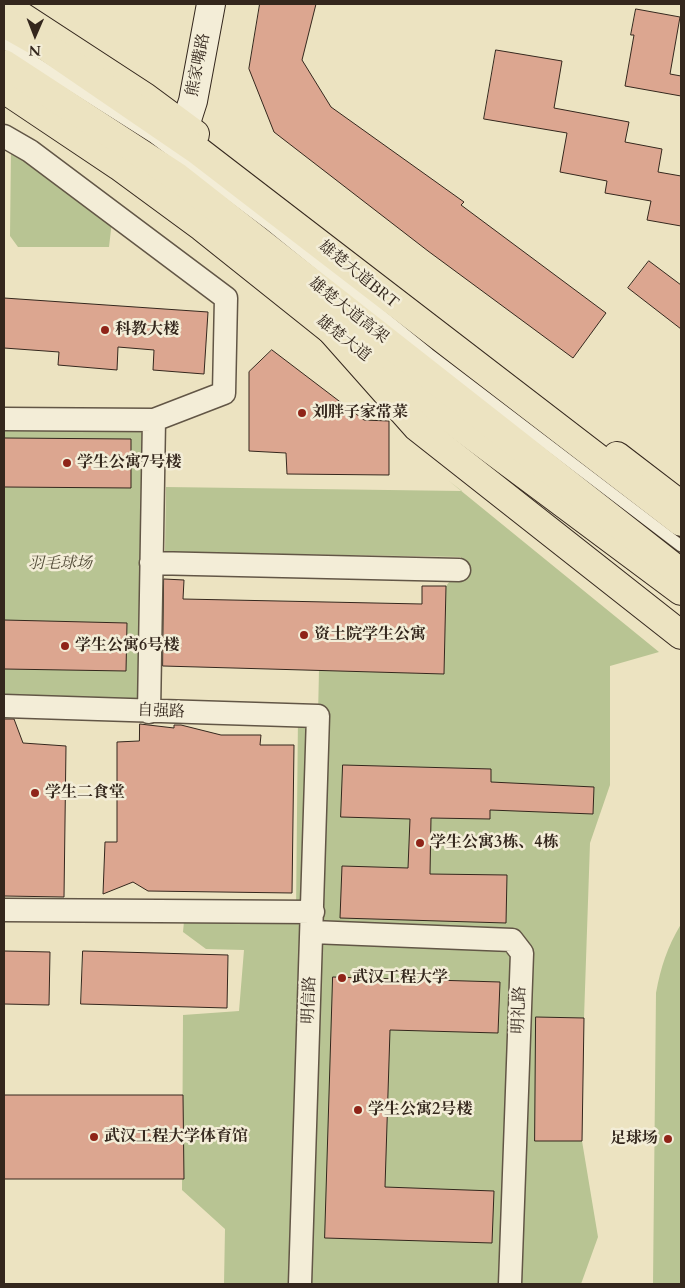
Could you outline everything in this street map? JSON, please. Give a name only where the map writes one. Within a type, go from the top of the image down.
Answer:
[{"type":"main road","points":[[4,5],[145,97],[185,126],[681,505]]},
{"type":"main road","points":[[4,24],[45,46],[197,150],[681,522]]},
{"type":"main road","name":"雄楚大道高架","points":[[4,64],[177,177],[681,572]]},
{"type":"main road","name":"雄楚大道","points":[[4,89],[118,166],[202,227],[331,330],[681,591]]},
{"type":"main road","points":[[331,330],[417,427],[681,635]]},
{"type":"street","name":"熊家嘴路","points":[[185,126],[193,101],[211,4]]},
{"type":"street","points":[[4,136],[30,151],[226,298],[224,393],[154,420],[4,419]]},
{"type":"street","points":[[149,712],[154,420]]},
{"type":"street","points":[[151,563],[459,570]]},
{"type":"street","name":"自强路","points":[[4,706],[318,716]]},
{"type":"street","name":"明信路","points":[[300,1284],[318,716]]},
{"type":"street","points":[[4,910],[312,922]]},
{"type":"street","name":"明礼路","points":[[312,922],[512,940],[522,954],[510,1284]]},
{"type":"lane","name":"雄楚大道BRT","points":[[4,43],[152,137],[184,160],[269,224],[429,354],[681,546]]},
{"type":"green space","points":[[11,150],[112,221],[109,247],[18,247],[10,236]]},
{"type":"green space","name":"羽毛球场","points":[[4,419],[154,420],[149,712],[4,706]]},
{"type":"green space","points":[[166,487],[461,491],[659,652],[610,666],[610,785],[590,843],[582,1141],[598,1237],[581,1284],[224,1284],[225,1229],[182,1190],[183,1015],[239,1011],[244,950],[206,949],[183,932],[185,911],[296,912],[298,716],[318,716],[319,670],[444,674],[446,586],[459,570],[461,557],[165,552]]},
{"type":"green space","name":"足球场","points":[[681,924],[681,1284],[653,1284],[656,993],[665,957]]},
{"type":"building","points":[[260,4],[316,4],[302,60],[331,107],[464,202],[461,205],[606,313],[573,358],[428,251],[274,132],[249,69]]},
{"type":"building","points":[[636,9],[680,17],[670,74],[681,76],[681,96],[625,86],[634,35],[631,35]]},
{"type":"building","points":[[496,50],[562,61],[554,108],[629,122],[625,142],[662,149],[658,172],[681,176],[681,226],[647,220],[651,201],[605,193],[607,181],[560,172],[567,133],[484,119]]},
{"type":"building","points":[[649,261],[681,285],[681,329],[628,288]]},
{"type":"building","name":"科教大楼","points":[[4,298],[208,312],[204,374],[153,370],[154,350],[118,347],[117,370],[58,365],[59,352],[4,348]]},
{"type":"building","name":"刘胖子家常菜","points":[[272,350],[364,420],[389,421],[389,475],[287,474],[286,453],[249,451],[249,372]]},
{"type":"building","name":"学生公寓7号楼","points":[[4,438],[131,439],[131,488],[4,487]]},
{"type":"building","name":"资土院学生公寓","points":[[164,579],[184,580],[183,599],[422,604],[422,586],[446,586],[444,674],[163,666]]},
{"type":"building","name":"学生公寓6号楼","points":[[4,620],[127,623],[126,671],[4,669]]},
{"type":"building","name":"学生二食堂","points":[[4,719],[14,719],[23,743],[66,746],[64,897],[4,896]]},
{"type":"building","points":[[140,724],[174,728],[174,725],[181,725],[221,735],[261,735],[260,745],[294,745],[292,893],[148,891],[133,882],[103,894],[105,842],[117,842],[117,742],[139,741]]},
{"type":"building","name":"学生公寓3栋、4栋","points":[[343,765],[491,769],[491,782],[594,787],[593,814],[490,810],[490,819],[431,818],[430,874],[507,875],[506,923],[340,918],[342,866],[408,868],[410,819],[341,817]]},
{"type":"building","points":[[4,951],[50,952],[49,1005],[4,1004]]},
{"type":"building","points":[[83,951],[228,955],[227,1008],[81,1004]]},
{"type":"building","name":"学生公寓2号楼","points":[[333,977],[500,982],[498,1033],[390,1030],[385,1187],[494,1191],[492,1243],[325,1238]]},
{"type":"building","points":[[536,1017],[584,1018],[582,1141],[535,1141]]},
{"type":"building","name":"武汉工程大学体育馆","points":[[4,1095],[183,1095],[184,1179],[4,1179]]},
{"type":"place","name":"科教大楼","points":[[105,330]]},
{"type":"place","name":"刘胖子家常菜","points":[[302,413]]},
{"type":"place","name":"学生公寓7号楼","points":[[67,463]]},
{"type":"place","name":"资土院学生公寓","points":[[304,635]]},
{"type":"place","name":"学生公寓6号楼","points":[[65,646]]},
{"type":"place","name":"学生二食堂","points":[[35,793]]},
{"type":"place","name":"学生公寓3栋、4栋","points":[[420,843]]},
{"type":"place","name":"武汉工程大学","points":[[342,978]]},
{"type":"place","name":"学生公寓2号楼","points":[[358,1110]]},
{"type":"place","name":"武汉工程大学体育馆","points":[[94,1137]]},
{"type":"place","name":"足球场","points":[[668,1139]]}]
